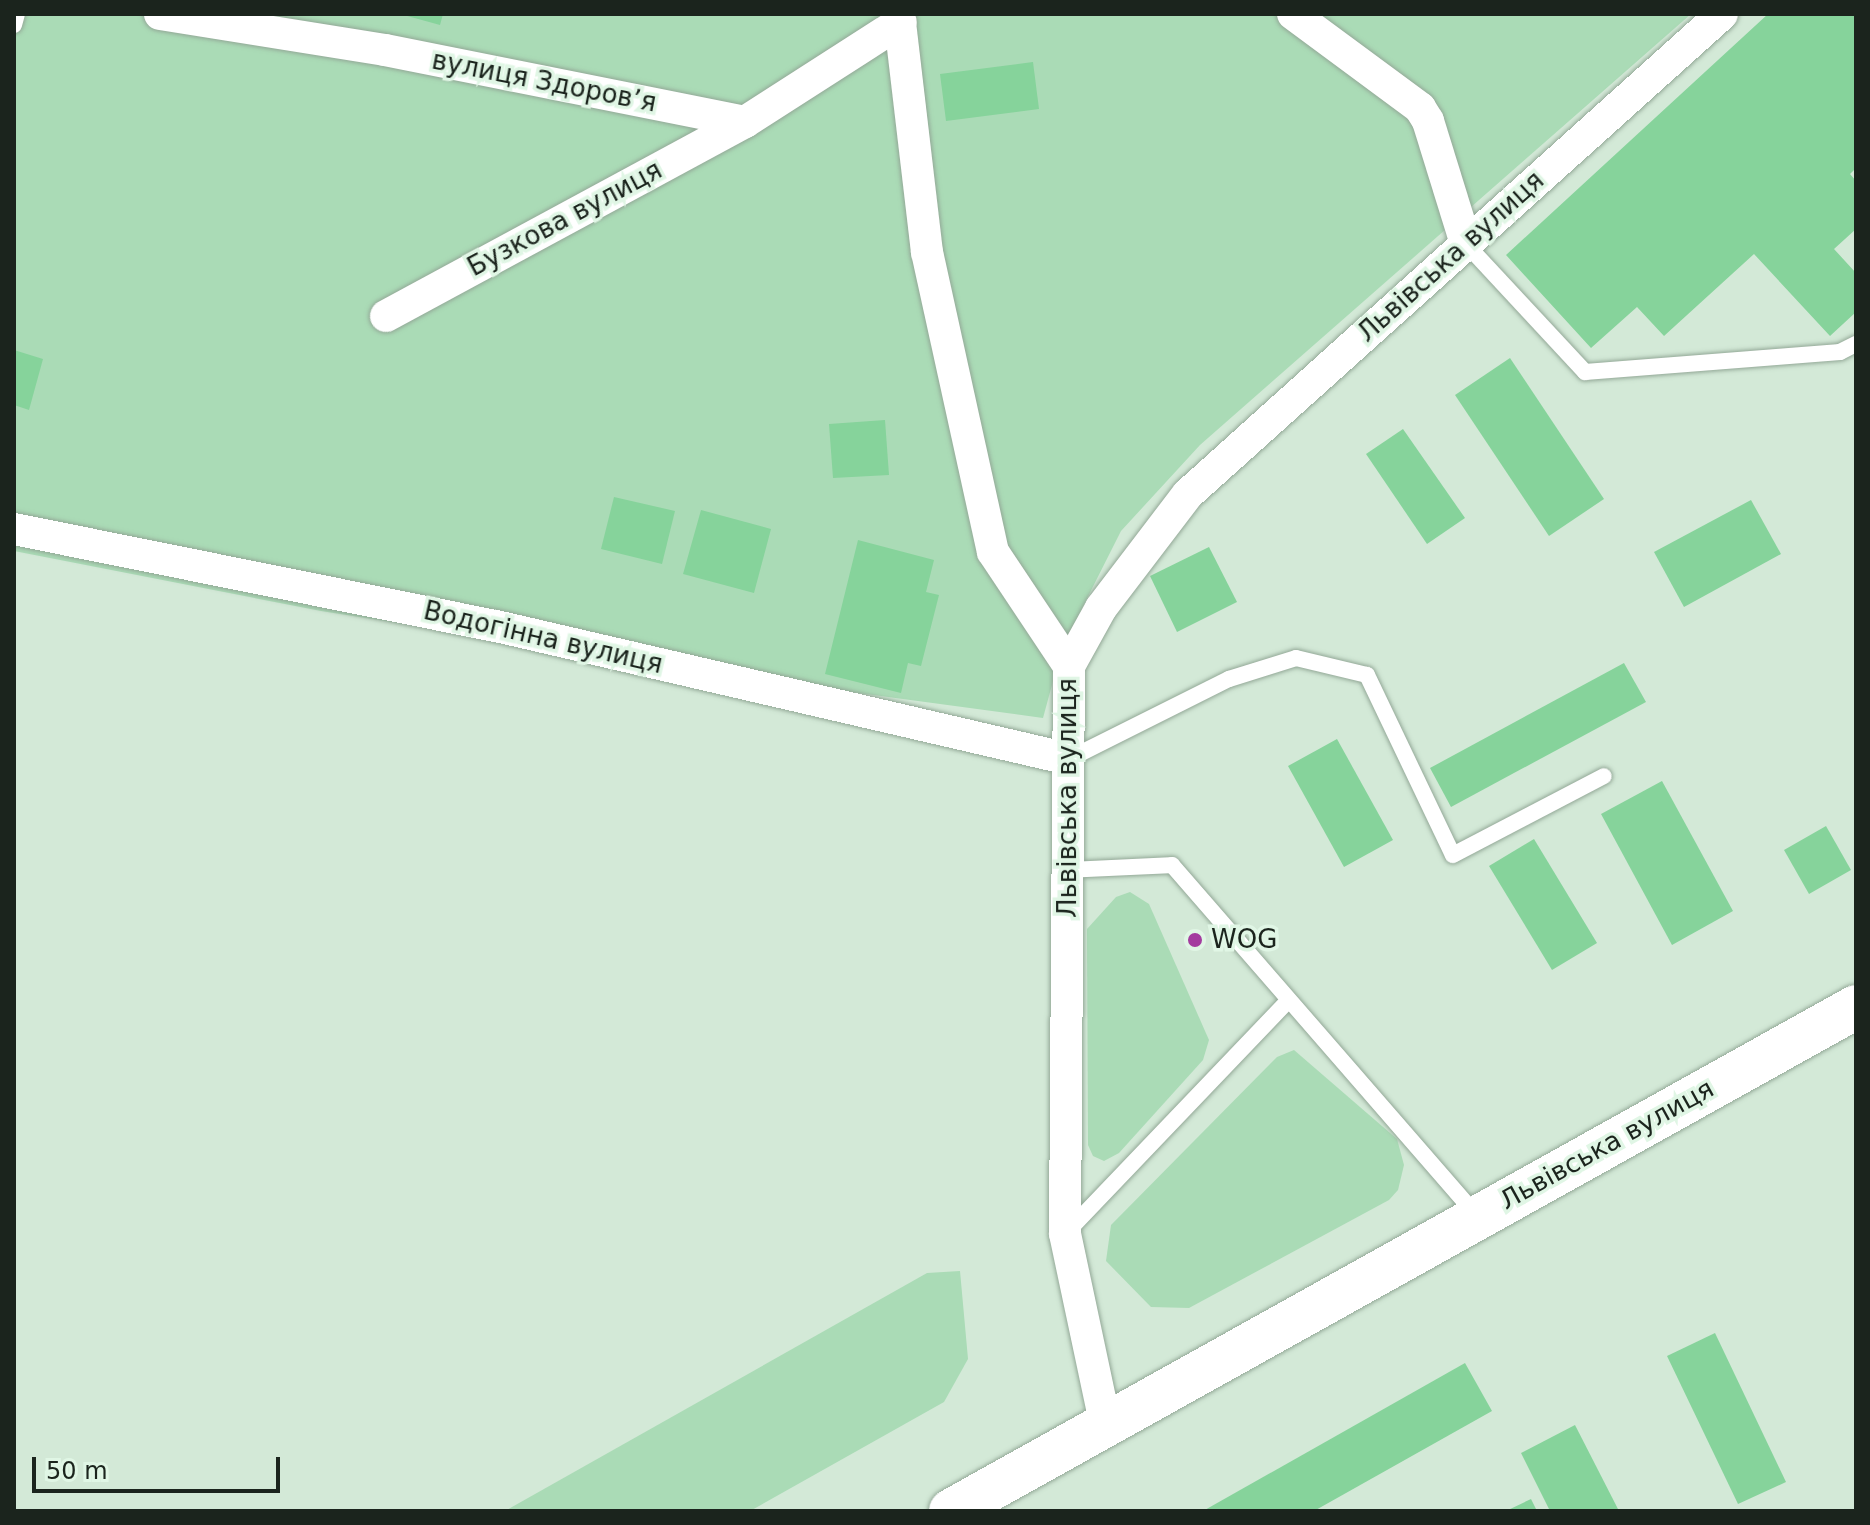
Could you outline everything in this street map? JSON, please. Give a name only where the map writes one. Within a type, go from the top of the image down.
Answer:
[{"type":"highway","name":"Львівська вулиця","points":[[959,1507],[1105,1422],[1856,1007]]},
{"type":"street","name":"вулиця Здоровʼя","points":[[160,14],[385,50],[745,122]]},
{"type":"street","points":[[1293,14],[1420,108],[1428,121],[1466,244]]},
{"type":"street","name":"Львівська вулиця","points":[[1105,1422],[1065,1234],[1069,666],[1101,608],[1188,494],[1722,14]]},
{"type":"street","points":[[745,122],[900,18],[927,252],[993,552],[1069,666]]},
{"type":"street","name":"Бузкова вулиця","points":[[386,316],[745,122]]},
{"type":"street","name":"Водогінна вулиця","points":[[14,529],[496,626],[1069,759]]},
{"type":"lane","points":[[14,25],[17,14]]},
{"type":"lane","points":[[1466,244],[1585,372],[1840,352],[1856,344]]},
{"type":"lane","points":[[1069,759],[1229,679],[1296,658],[1367,675],[1453,855],[1604,776]]},
{"type":"lane","points":[[1067,870],[1172,865],[1478,1217]]},
{"type":"lane","points":[[1065,1234],[1289,1000]]},
{"type":"green space","points":[[14,14],[1691,14],[1200,445],[1121,531],[1062,648],[1043,718],[755,679],[321,611],[14,551]]},
{"type":"green space","points":[[1130,892],[1149,904],[1209,1040],[1203,1060],[1119,1153],[1104,1161],[1093,1156],[1088,1145],[1087,929],[1116,897]]},
{"type":"green space","points":[[1294,1050],[1397,1139],[1404,1165],[1398,1190],[1389,1200],[1189,1308],[1151,1307],[1106,1261],[1111,1225],[1277,1057]]},
{"type":"green space","points":[[960,1271],[968,1359],[944,1402],[750,1511],[505,1511],[927,1273]]},
{"type":"building","points":[[400,14],[443,14],[440,25]]},
{"type":"building","points":[[1768,14],[1856,14],[1856,168],[1850,174],[1856,181],[1856,229],[1834,249],[1856,273],[1856,312],[1830,336],[1754,254],[1664,336],[1637,307],[1591,348],[1506,255]]},
{"type":"building","points":[[1033,62],[1039,109],[946,121],[940,74]]},
{"type":"building","points":[[14,350],[43,359],[29,410],[14,405]]},
{"type":"building","points":[[1510,358],[1604,499],[1549,536],[1455,395]]},
{"type":"building","points":[[885,420],[889,475],[833,478],[829,424]]},
{"type":"building","points":[[1403,429],[1465,518],[1427,544],[1366,454]]},
{"type":"building","points":[[614,497],[675,511],[662,564],[601,549]]},
{"type":"building","points":[[1751,500],[1781,554],[1684,607],[1654,552]]},
{"type":"building","points":[[701,510],[771,529],[754,593],[683,574]]},
{"type":"building","points":[[858,540],[934,560],[926,592],[939,595],[921,666],[908,663],[901,693],[825,674]]},
{"type":"building","points":[[1209,547],[1237,602],[1177,632],[1150,576]]},
{"type":"building","points":[[1624,663],[1646,702],[1451,807],[1430,768]]},
{"type":"building","points":[[1337,739],[1393,840],[1344,867],[1288,766]]},
{"type":"building","points":[[1662,781],[1733,911],[1672,945],[1601,814]]},
{"type":"building","points":[[1826,826],[1851,870],[1809,894],[1784,850]]},
{"type":"building","points":[[1534,839],[1597,943],[1552,970],[1489,866]]},
{"type":"building","points":[[1715,1333],[1786,1482],[1738,1504],[1667,1356]]},
{"type":"building","points":[[1465,1363],[1492,1411],[1314,1511],[1203,1511]]},
{"type":"building","points":[[1575,1425],[1619,1511],[1550,1511],[1521,1453]]},
{"type":"building","points":[[1531,1499],[1537,1511],[1506,1511]]},
{"type":"place","name":"WOG","points":[[1195,940]]}]
